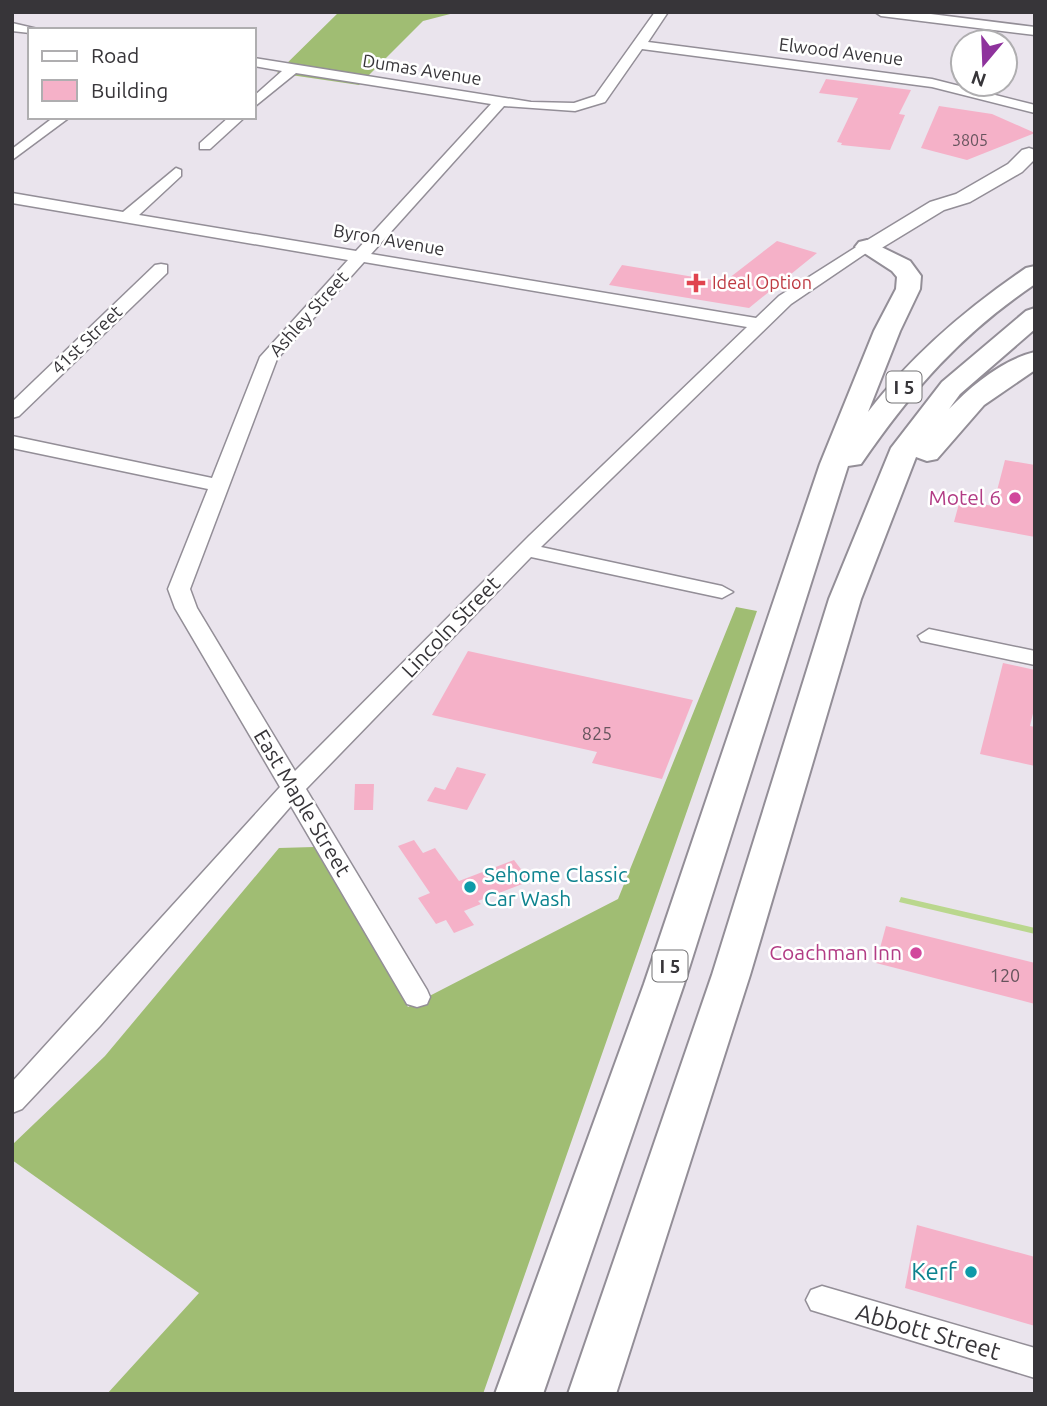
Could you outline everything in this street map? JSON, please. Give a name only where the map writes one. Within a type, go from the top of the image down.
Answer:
[{"type":"highway","points":[[813,535],[834,464],[859,399],[908,289],[909,276],[901,266],[867,247]]},
{"type":"highway","name":"I 5","points":[[519,1394],[664,984],[813,535],[834,486],[872,424],[969,321],[1035,273]]},
{"type":"highway","name":"I 5","points":[[592,1394],[731,975],[845,598],[905,448],[951,388],[1035,316]]},
{"type":"highway","points":[[845,598],[896,500],[932,445],[1015,368],[1035,360]]},
{"type":"main road","name":"Lincoln Street","points":[[867,247],[937,206],[963,198],[1015,168],[1032,154]]},
{"type":"street","points":[[641,45],[662,12]]},
{"type":"street","points":[[881,12],[992,19],[1035,32]]},
{"type":"street","name":"Dumas Avenue","points":[[256,62],[548,108],[585,106],[603,97],[641,45]]},
{"type":"street","name":"Elwood Avenue","points":[[641,45],[942,85],[1035,109]]},
{"type":"street","points":[[256,101],[293,68]]},
{"type":"street","name":"Ashley Street","points":[[186,608],[179,589],[269,357],[500,102]]},
{"type":"street","points":[[12,156],[60,119]]},
{"type":"street","points":[[205,146],[236,119]]},
{"type":"street","points":[[127,218],[176,173]]},
{"type":"street","name":"Byron Avenue","points":[[12,198],[758,324]]},
{"type":"street","name":"Lincoln Street","points":[[12,1101],[90,1018],[293,788],[527,550],[758,324],[785,300],[867,247]]},
{"type":"street","name":"41st Street","points":[[12,412],[161,269]]},
{"type":"street","points":[[12,442],[221,486]]},
{"type":"street","points":[[527,550],[722,592]]},
{"type":"street","name":"East Maple Street","points":[[186,608],[417,997]]},
{"type":"street","points":[[929,636],[1035,658]]},
{"type":"street","name":"Abbott Street","points":[[822,1300],[1035,1363]]},
{"type":"green space","points":[[339,12],[458,12],[423,21],[359,85],[277,73]]},
{"type":"green space","points":[[736,607],[757,611],[483,1394],[107,1394],[199,1293],[12,1160],[12,1145],[105,1056],[279,848],[314,847],[408,1007],[618,899]]},
{"type":"green space","points":[[901,897],[1035,928],[1035,934],[899,902]]},
{"type":"building","points":[[826,79],[911,90],[899,114],[905,115],[890,150],[841,145],[842,143],[837,142],[858,98],[819,93]]},
{"type":"building","points":[[939,106],[992,114],[1035,133],[967,160],[921,148]]},
{"type":"building","points":[[777,241],[817,253],[749,308],[609,285],[622,265],[724,282]]},
{"type":"building","name":"Motel 6","points":[[1005,460],[1035,465],[1035,537],[954,522],[960,500],[993,506]]},
{"type":"building","points":[[468,651],[693,700],[662,779],[592,763],[597,752],[432,715]]},
{"type":"building","points":[[1003,663],[1035,670],[1035,705],[1030,726],[1035,727],[1035,766],[980,754]]},
{"type":"building","points":[[457,767],[486,774],[467,810],[427,801],[435,787],[445,790]]},
{"type":"building","points":[[355,784],[374,784],[373,810],[354,810]]},
{"type":"building","name":"Sehome Classic Car Wash","points":[[414,840],[423,853],[435,848],[459,881],[514,860],[530,881],[478,901],[481,904],[464,911],[474,925],[454,933],[446,920],[436,924],[418,898],[430,893],[398,846]]},
{"type":"building","points":[[886,926],[1035,963],[1035,1004],[876,963]]},
{"type":"building","name":"Kerf","points":[[917,1225],[1035,1257],[1035,1326],[905,1288]]},
{"type":"place","name":"Ideal Option","points":[[696,283]]},
{"type":"place","name":"Motel 6","points":[[1015,498]]},
{"type":"place","name":"Sehome Classic Car Wash","points":[[470,887]]},
{"type":"place","name":"Coachman Inn","points":[[916,953]]},
{"type":"place","name":"Kerf","points":[[971,1272]]}]
